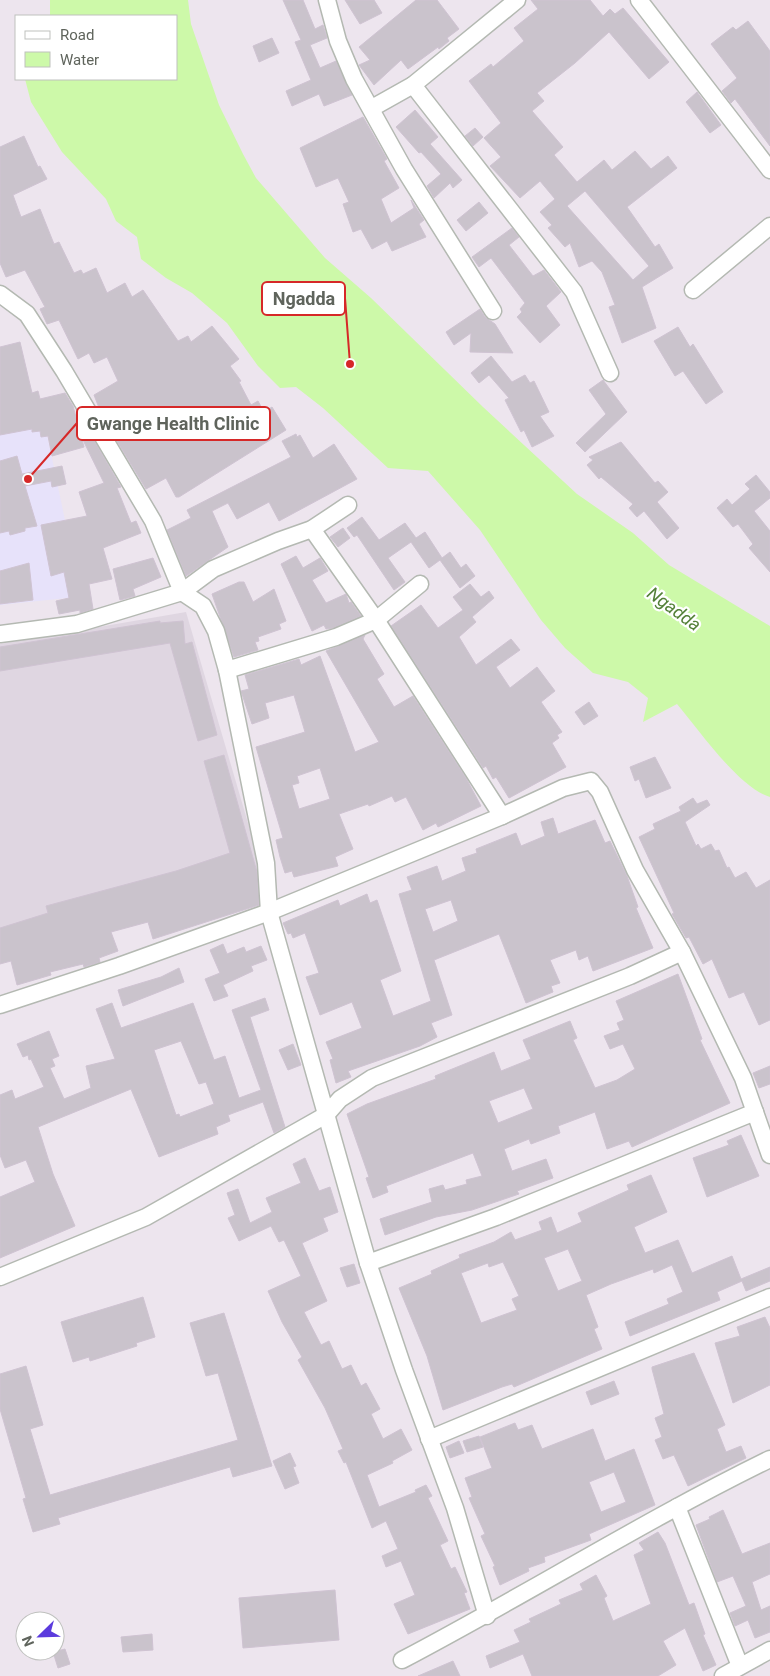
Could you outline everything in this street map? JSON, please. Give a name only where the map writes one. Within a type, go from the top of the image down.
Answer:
[{"type":"street","points":[[327,0],[338,41],[354,79],[372,108],[404,169],[493,311]]},
{"type":"street","points":[[372,108],[413,85],[517,0]]},
{"type":"street","points":[[639,0],[770,170]]},
{"type":"street","points":[[413,85],[574,292],[610,373]]},
{"type":"street","points":[[693,290],[770,226]]},
{"type":"street","points":[[0,294],[27,314],[64,371],[153,521],[182,592],[204,606],[216,631],[227,670],[266,863],[269,912],[368,1263],[455,1508],[487,1616]]},
{"type":"street","points":[[0,634],[77,624],[182,592],[214,569],[312,529],[348,505]]},
{"type":"street","points":[[312,529],[376,620],[502,816]]},
{"type":"street","points":[[227,670],[336,637],[376,620],[420,584]]},
{"type":"street","points":[[0,1005],[119,966],[269,912],[502,816],[563,788],[591,782],[600,792],[634,870],[682,952],[743,1078],[770,1155]]},
{"type":"street","points":[[0,1277],[146,1217],[326,1115],[340,1099],[372,1078],[630,976],[682,952]]},
{"type":"street","points":[[368,1263],[496,1217],[755,1112]]},
{"type":"street","points":[[429,1438],[770,1297]]},
{"type":"street","points":[[402,1660],[487,1616],[677,1507],[770,1459]]},
{"type":"street","points":[[677,1507],[740,1666]]},
{"type":"street","points":[[723,1676],[770,1650]]},
{"type":"shaded area","points":[[40,401],[71,549],[76,597],[0,605],[0,408]]},
{"type":"shaded area","points":[[186,612],[263,874],[0,947],[0,644]]},
{"type":"water","points":[[50,0],[188,0],[191,24],[219,105],[243,154],[256,178],[325,258],[371,298],[483,407],[577,494],[633,533],[669,565],[770,626],[770,797],[745,782],[720,757],[677,704],[643,722],[648,698],[628,682],[593,673],[565,648],[541,620],[480,530],[428,471],[388,468],[323,408],[296,387],[280,388],[258,366],[227,323],[192,293],[166,278],[141,259],[137,237],[116,221],[106,199],[62,152],[31,102],[25,80],[178,80],[178,15],[50,15]]},
{"type":"building","points":[[283,0],[303,0],[315,29],[323,25],[327,38],[310,45],[320,68],[336,61],[352,95],[324,106],[319,94],[292,106],[286,91],[311,80],[295,42],[301,40]]},
{"type":"building","points":[[345,0],[374,0],[382,13],[360,24]]},
{"type":"building","points":[[416,0],[437,0],[459,29],[447,38],[449,41],[439,49],[438,47],[408,69],[401,60],[374,85],[359,65],[370,60],[359,47]]},
{"type":"building","points":[[531,0],[590,0],[603,16],[610,9],[615,14],[623,8],[669,62],[649,79],[609,32],[575,63],[537,93],[544,101],[532,111],[563,147],[554,155],[577,182],[604,160],[612,170],[635,151],[651,169],[668,156],[677,168],[627,207],[655,247],[659,244],[673,268],[642,287],[656,328],[622,343],[609,307],[615,305],[602,272],[592,261],[579,267],[570,243],[565,247],[548,228],[552,225],[540,212],[555,199],[540,181],[520,198],[490,166],[501,157],[484,138],[501,123],[469,81],[491,64],[493,67],[524,41],[514,28],[538,9]],"holes":[[[585,191],[649,266],[633,280],[567,206]]]},
{"type":"building","points":[[748,21],[770,51],[770,146],[735,99],[731,103],[722,91],[737,78],[711,44],[733,27],[736,30]]},
{"type":"building","points":[[272,38],[279,53],[259,62],[253,46]]},
{"type":"building","points":[[697,92],[721,125],[710,133],[686,102]]},
{"type":"building","points":[[415,110],[438,137],[430,144],[462,180],[453,188],[450,183],[434,198],[427,186],[441,174],[396,127]]},
{"type":"building","points":[[363,117],[387,159],[384,161],[399,188],[381,199],[391,223],[414,208],[411,200],[424,220],[419,224],[426,237],[392,251],[387,241],[372,249],[361,229],[353,232],[343,204],[349,202],[338,178],[316,187],[300,148]]},
{"type":"building","points":[[475,128],[483,137],[473,146],[465,136]]},
{"type":"building","points":[[24,136],[38,167],[40,166],[47,179],[13,195],[21,217],[40,209],[54,244],[59,242],[74,273],[81,270],[83,274],[96,268],[107,293],[125,283],[132,297],[143,290],[178,341],[188,336],[191,342],[212,326],[239,359],[230,366],[241,381],[239,382],[251,405],[258,401],[264,412],[272,407],[286,430],[179,497],[176,497],[166,478],[146,489],[103,418],[94,395],[118,381],[107,357],[94,363],[89,353],[78,359],[59,320],[47,324],[40,309],[45,307],[25,270],[6,277],[0,263],[0,147]]},
{"type":"building","points":[[479,202],[488,213],[466,231],[457,220]]},
{"type":"building","points":[[512,228],[519,237],[509,245],[533,276],[544,270],[561,292],[546,306],[560,325],[540,343],[517,317],[522,312],[520,309],[525,303],[491,258],[479,267],[472,257]]},
{"type":"building","points":[[480,309],[485,317],[495,324],[513,353],[470,352],[471,333],[454,345],[446,332]]},
{"type":"building","points":[[678,327],[690,347],[693,344],[723,392],[706,404],[683,371],[675,376],[654,341]]},
{"type":"building","points":[[20,342],[32,393],[38,391],[40,399],[65,393],[73,406],[84,447],[52,456],[48,436],[41,437],[40,431],[32,432],[32,429],[0,435],[0,347]]},
{"type":"building","points":[[491,356],[512,382],[525,375],[530,383],[534,381],[549,412],[540,416],[554,436],[532,447],[524,430],[521,432],[505,400],[509,398],[489,375],[479,383],[471,373]]},
{"type":"building","points":[[603,380],[627,412],[585,452],[576,443],[606,414],[589,390]]},
{"type":"building","points":[[296,434],[297,437],[300,435],[313,458],[334,444],[357,479],[279,521],[269,502],[237,519],[228,503],[212,511],[228,547],[186,576],[167,530],[191,518],[187,510],[291,457],[282,441]]},
{"type":"building","points":[[92,437],[121,487],[117,488],[131,523],[136,521],[141,533],[103,548],[112,579],[89,584],[93,609],[80,613],[80,610],[59,614],[56,601],[69,598],[64,572],[51,576],[41,525],[87,516],[79,492],[104,483],[83,440]]},
{"type":"building","points":[[621,442],[655,483],[658,481],[668,492],[657,502],[679,528],[667,539],[644,511],[637,517],[629,508],[633,504],[601,477],[599,479],[587,465],[593,460],[589,457]]},
{"type":"building","points":[[17,456],[22,474],[62,466],[66,484],[52,487],[51,481],[25,486],[37,526],[25,528],[25,531],[10,535],[9,531],[0,533],[0,461]]},
{"type":"building","points":[[756,475],[770,492],[770,498],[754,511],[770,531],[770,572],[749,548],[753,544],[738,524],[733,527],[717,508],[727,499],[732,505],[750,489],[745,484]]},
{"type":"building","points":[[362,517],[379,540],[405,523],[416,538],[425,532],[442,558],[450,552],[461,568],[466,564],[475,576],[460,588],[440,560],[429,568],[411,542],[388,558],[405,582],[394,590],[357,535],[354,537],[347,528]]},
{"type":"building","points":[[343,528],[350,538],[338,547],[330,537]]},
{"type":"building","points":[[296,556],[303,568],[320,558],[328,571],[312,580],[326,603],[346,594],[349,603],[351,602],[361,616],[333,628],[326,629],[324,625],[312,631],[281,564]]},
{"type":"building","points":[[153,558],[161,577],[133,589],[135,596],[120,600],[113,569]]},
{"type":"building","points":[[29,563],[33,600],[0,604],[0,571]]},
{"type":"building","points":[[239,582],[244,582],[253,602],[274,589],[286,621],[279,624],[281,629],[258,637],[259,641],[255,642],[258,650],[234,657],[212,594]]},
{"type":"building","points":[[470,584],[481,597],[489,591],[494,598],[472,617],[476,622],[459,637],[476,665],[511,639],[520,650],[496,667],[510,688],[537,667],[555,691],[541,702],[562,732],[557,735],[559,738],[552,743],[566,767],[509,798],[496,777],[493,779],[486,766],[483,768],[391,626],[421,605],[438,628],[463,610],[453,597]]},
{"type":"building","points":[[160,621],[160,623],[183,621],[185,644],[192,642],[217,735],[198,741],[170,643],[0,671],[0,647]]},
{"type":"building","points":[[365,635],[363,639],[384,674],[377,679],[394,707],[413,696],[466,778],[481,806],[438,827],[436,823],[423,830],[406,797],[395,802],[392,796],[369,806],[368,804],[339,814],[353,849],[335,857],[338,866],[294,877],[292,871],[285,873],[280,857],[276,840],[283,838],[256,747],[305,732],[294,695],[265,703],[269,718],[252,724],[241,691],[249,689],[245,675],[299,659],[301,665],[320,656],[355,752],[379,742],[326,651]],"holes":[[[320,768],[330,799],[299,809],[292,785],[299,783],[297,776]]]},
{"type":"building","points":[[589,702],[598,716],[584,725],[575,712]]},
{"type":"building","points":[[224,755],[257,872],[259,905],[153,939],[148,922],[111,932],[118,951],[99,958],[100,962],[84,967],[83,964],[50,972],[51,975],[17,985],[11,961],[0,964],[0,928],[48,913],[46,906],[176,871],[230,853],[204,761]]},
{"type":"building","points":[[655,757],[671,788],[646,798],[639,779],[635,781],[630,767]]},
{"type":"building","points":[[693,798],[697,804],[707,800],[710,805],[685,822],[696,846],[698,844],[701,849],[711,844],[715,851],[719,850],[727,868],[729,867],[735,878],[746,872],[756,888],[770,880],[770,1020],[759,1025],[744,992],[729,998],[712,959],[703,964],[689,937],[686,938],[672,914],[674,913],[639,837],[655,829],[653,824],[681,811],[679,807]]},
{"type":"building","points":[[553,818],[558,834],[595,820],[605,843],[610,841],[627,876],[638,907],[636,908],[653,948],[593,971],[588,956],[579,960],[576,950],[550,960],[560,983],[551,986],[553,992],[526,1003],[499,934],[434,960],[452,1015],[431,1023],[437,1037],[420,1046],[348,1071],[351,1077],[336,1083],[330,1060],[333,1059],[326,1042],[362,1028],[352,1002],[320,1015],[306,977],[319,973],[305,933],[293,938],[291,933],[288,934],[283,923],[338,900],[340,906],[367,894],[370,903],[377,900],[401,971],[380,980],[393,1016],[431,1001],[399,894],[412,890],[407,877],[437,866],[442,881],[466,871],[462,858],[477,853],[476,849],[516,833],[521,846],[545,836],[541,822]],"holes":[[[451,900],[458,921],[433,932],[425,909]]]},
{"type":"building","points":[[223,944],[227,954],[244,947],[246,952],[261,946],[267,960],[251,966],[253,971],[223,985],[228,996],[214,1001],[205,979],[220,973],[210,950]]},
{"type":"building","points":[[179,968],[184,982],[123,1006],[118,990],[161,977]]},
{"type":"building","points":[[678,974],[702,1039],[700,1040],[730,1103],[632,1147],[629,1141],[607,1149],[595,1112],[558,1126],[560,1133],[531,1144],[529,1139],[504,1149],[512,1171],[546,1159],[553,1178],[517,1191],[519,1194],[472,1210],[436,1217],[385,1235],[380,1219],[432,1202],[429,1189],[443,1185],[445,1190],[467,1184],[466,1180],[482,1176],[473,1153],[386,1186],[388,1192],[373,1198],[366,1178],[369,1177],[347,1114],[367,1104],[436,1079],[435,1076],[494,1052],[501,1071],[531,1059],[523,1040],[570,1021],[577,1038],[573,1040],[595,1088],[617,1080],[635,1069],[623,1044],[610,1049],[604,1036],[620,1030],[617,1023],[624,1020],[616,1001]],"holes":[[[524,1088],[533,1109],[498,1123],[489,1101]]]},
{"type":"building","points":[[265,998],[269,1010],[250,1017],[285,1127],[274,1133],[263,1102],[228,1115],[230,1121],[216,1127],[218,1134],[159,1157],[131,1089],[38,1127],[53,1174],[75,1226],[0,1258],[0,1197],[35,1182],[26,1160],[5,1168],[0,1155],[0,1095],[12,1090],[15,1099],[44,1087],[31,1059],[29,1060],[28,1055],[23,1057],[17,1044],[49,1031],[59,1056],[52,1059],[55,1066],[50,1068],[64,1099],[91,1088],[86,1066],[115,1059],[96,1009],[112,1003],[121,1028],[193,1003],[214,1060],[225,1056],[239,1098],[261,1090],[232,1010]],"holes":[[[181,1041],[199,1084],[206,1082],[214,1104],[180,1117],[179,1114],[176,1115],[154,1050]]]},
{"type":"building","points":[[293,1044],[301,1065],[288,1070],[279,1050]]},
{"type":"building","points":[[770,1066],[770,1084],[759,1088],[753,1073]]},
{"type":"building","points":[[741,1135],[759,1176],[707,1197],[693,1158],[729,1145],[727,1141]]},
{"type":"building","points":[[305,1158],[319,1191],[330,1187],[338,1212],[323,1218],[328,1231],[302,1243],[327,1301],[304,1312],[321,1345],[329,1341],[342,1369],[351,1365],[361,1386],[366,1383],[380,1409],[371,1414],[383,1439],[401,1429],[412,1450],[392,1461],[393,1463],[367,1475],[379,1507],[416,1492],[415,1490],[426,1485],[432,1496],[428,1498],[448,1541],[440,1545],[451,1569],[455,1567],[467,1592],[464,1593],[470,1609],[408,1634],[394,1604],[415,1595],[401,1561],[386,1567],[382,1556],[398,1549],[386,1521],[372,1528],[346,1462],[344,1463],[338,1451],[343,1449],[325,1408],[298,1360],[302,1357],[282,1322],[268,1291],[301,1276],[284,1240],[279,1242],[271,1226],[239,1241],[228,1218],[235,1215],[227,1193],[238,1189],[250,1223],[272,1212],[266,1198],[301,1183],[293,1164]]},
{"type":"building","points":[[651,1175],[667,1212],[634,1227],[645,1253],[678,1240],[692,1273],[732,1256],[741,1279],[770,1267],[770,1281],[746,1291],[742,1281],[717,1292],[720,1300],[630,1336],[625,1322],[669,1304],[667,1299],[683,1292],[672,1265],[654,1273],[653,1269],[611,1284],[586,1295],[598,1327],[594,1329],[602,1349],[514,1387],[512,1384],[502,1387],[443,1410],[427,1356],[399,1288],[432,1274],[431,1271],[460,1258],[459,1255],[494,1242],[511,1232],[515,1240],[542,1230],[539,1222],[551,1217],[557,1233],[582,1222],[578,1213],[629,1190],[627,1185]],"holes":[[[568,1249],[582,1281],[558,1291],[544,1258]],[[503,1262],[519,1296],[512,1299],[517,1310],[481,1323],[461,1273],[488,1263],[489,1267]]]},
{"type":"building","points":[[354,1264],[360,1283],[347,1287],[340,1268]]},
{"type":"building","points":[[143,1297],[155,1337],[136,1343],[137,1346],[90,1361],[89,1357],[73,1362],[61,1322]]},
{"type":"building","points":[[224,1313],[272,1466],[233,1477],[230,1467],[58,1518],[60,1524],[33,1532],[23,1499],[26,1498],[0,1409],[0,1374],[26,1366],[43,1425],[30,1429],[50,1495],[238,1440],[218,1373],[206,1376],[190,1323]]},
{"type":"building","points":[[765,1317],[770,1328],[770,1385],[733,1403],[715,1343],[740,1336],[737,1327]]},
{"type":"building","points":[[694,1353],[725,1425],[717,1429],[726,1452],[741,1446],[746,1458],[688,1486],[674,1455],[663,1459],[655,1440],[662,1437],[655,1418],[664,1414],[652,1367]]},
{"type":"building","points":[[614,1381],[619,1394],[591,1405],[586,1392]]},
{"type":"building","points":[[515,1423],[518,1430],[532,1425],[542,1449],[593,1429],[605,1461],[634,1449],[655,1505],[589,1534],[591,1540],[544,1557],[545,1562],[528,1568],[529,1571],[500,1585],[493,1567],[495,1566],[481,1536],[485,1534],[469,1498],[472,1497],[465,1478],[492,1468],[480,1437]],"holes":[[[614,1472],[626,1502],[601,1512],[589,1482]]]},
{"type":"building","points":[[479,1436],[483,1447],[467,1452],[463,1441]]},
{"type":"building","points":[[459,1441],[464,1453],[450,1458],[446,1447]]},
{"type":"building","points":[[290,1453],[296,1466],[293,1467],[299,1483],[285,1489],[273,1461]]},
{"type":"building","points":[[723,1510],[742,1554],[770,1543],[770,1574],[752,1582],[761,1610],[770,1606],[770,1632],[755,1638],[748,1620],[735,1626],[730,1613],[746,1606],[733,1576],[717,1582],[696,1525],[710,1519],[709,1517]]},
{"type":"building","points":[[658,1532],[665,1543],[689,1605],[694,1603],[705,1634],[703,1635],[716,1665],[703,1671],[685,1628],[663,1641],[676,1665],[658,1676],[532,1676],[523,1654],[490,1668],[486,1656],[520,1642],[514,1630],[531,1622],[529,1619],[561,1604],[559,1600],[583,1590],[580,1584],[596,1575],[607,1596],[604,1598],[613,1621],[651,1604],[634,1555],[644,1550],[639,1543]]},
{"type":"building","points":[[335,1590],[339,1640],[243,1648],[239,1598]]},
{"type":"building","points":[[152,1634],[153,1650],[123,1652],[121,1637]]},
{"type":"building","points":[[65,1649],[70,1664],[58,1668],[56,1661],[65,1661]]},
{"type":"building","points":[[453,1661],[460,1676],[418,1676]]},
{"type":"place","name":"Ngadda","points":[[350,364]]},
{"type":"place","name":"Gwange Health Clinic","points":[[28,479]]}]
